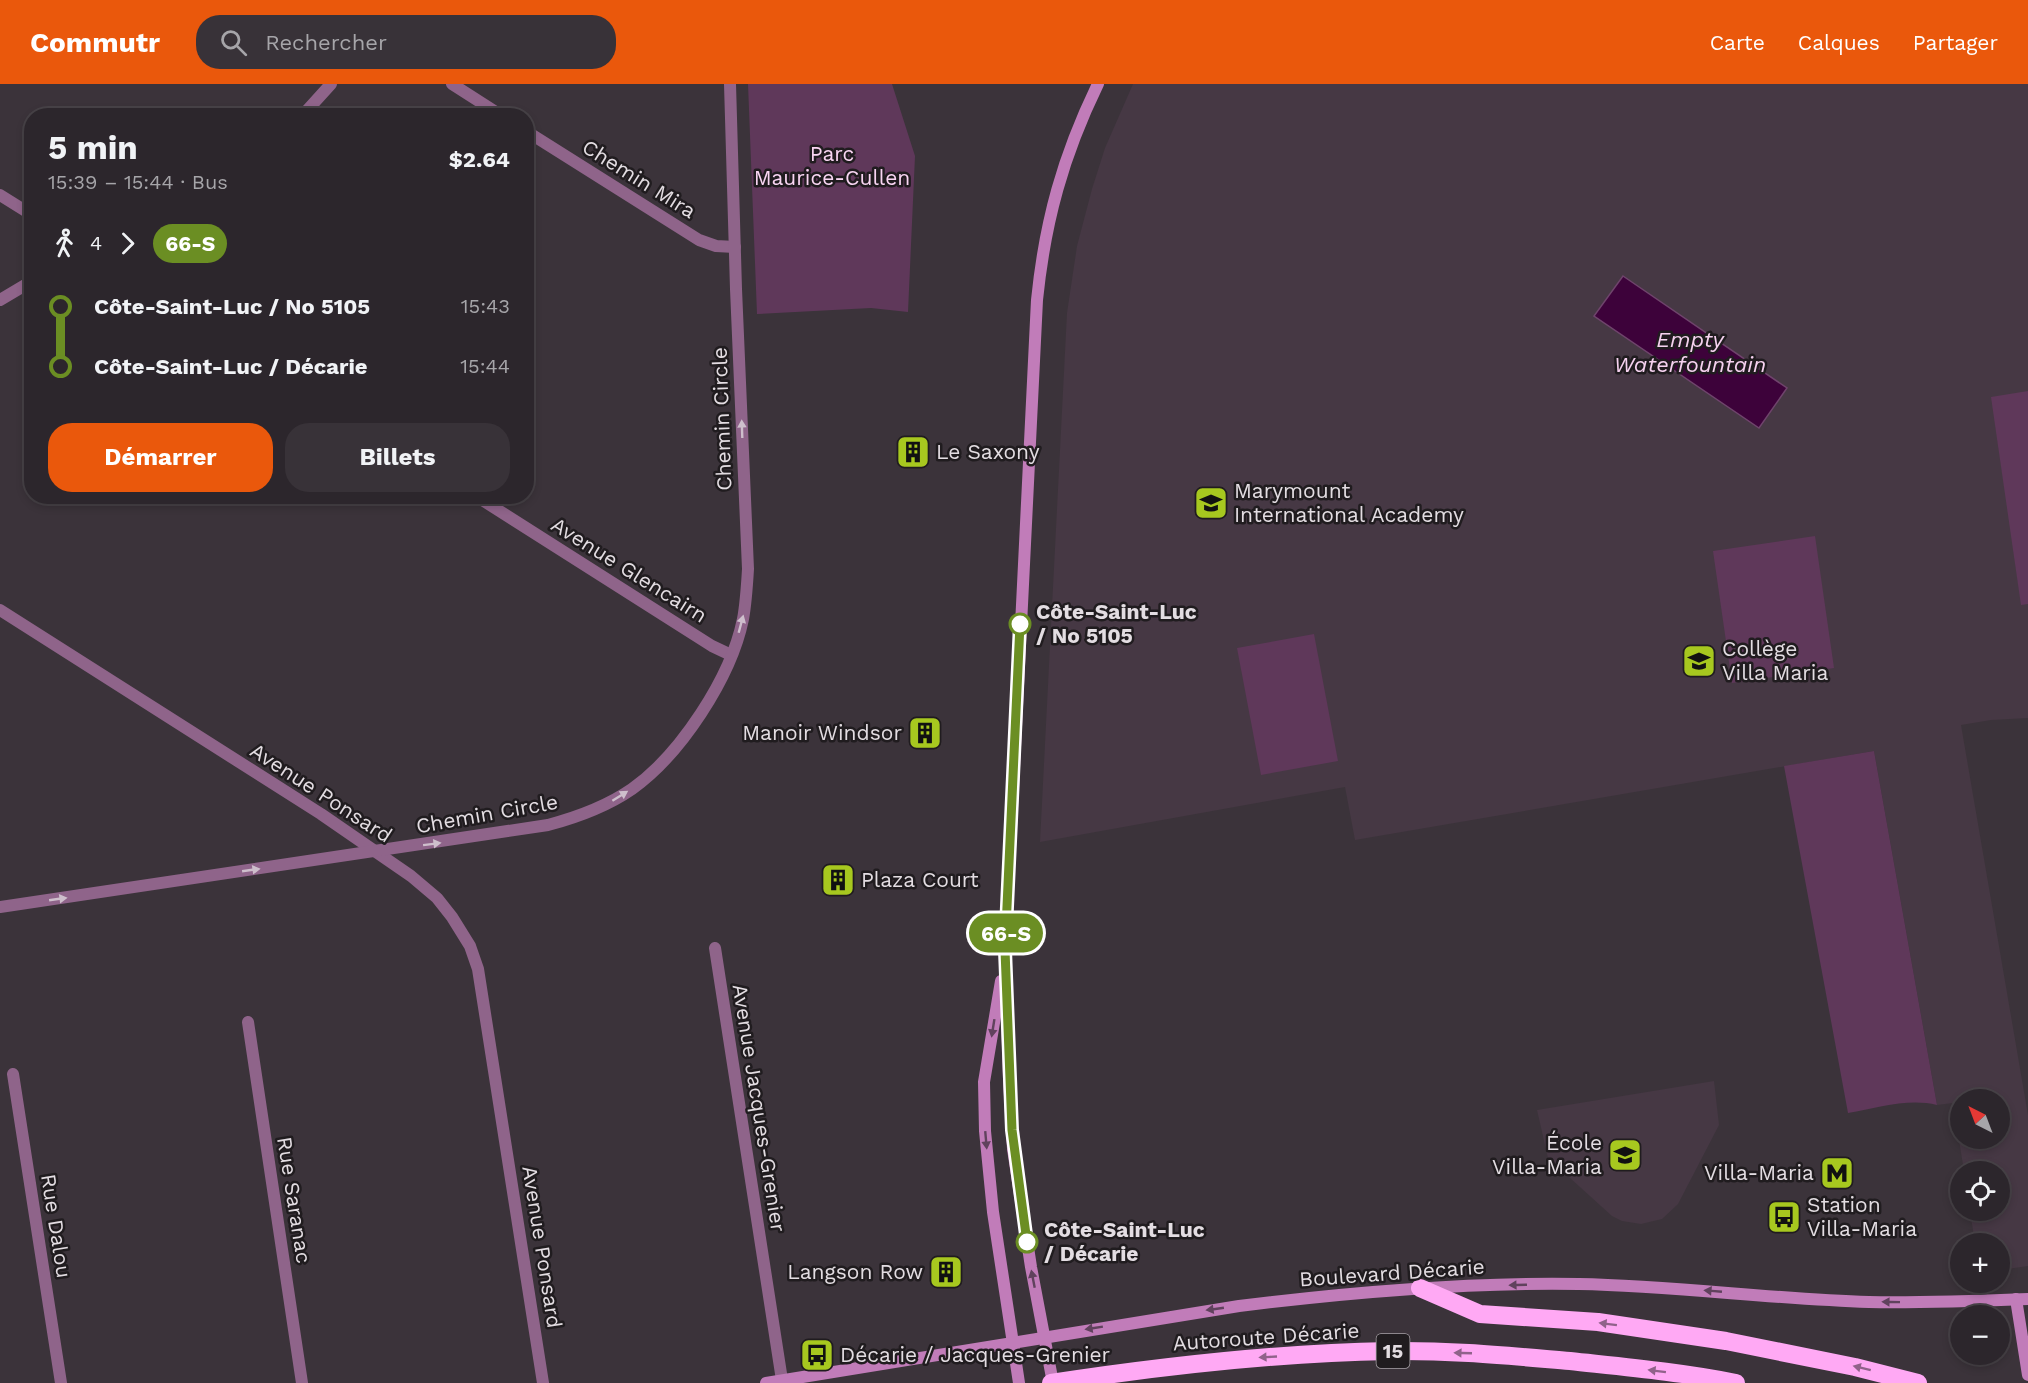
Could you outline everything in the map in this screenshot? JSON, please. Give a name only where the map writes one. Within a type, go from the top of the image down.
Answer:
[{"type":"highway","points":[[1420,1288],[1480,1314],[1598,1322],[1726,1341],[1855,1367],[1918,1383]]},
{"type":"highway","name":"Autoroute Décarie","points":[[1052,1383],[1168,1366],[1240,1359],[1390,1351],[1527,1357],[1634,1368],[1736,1383]]},
{"type":"main road","points":[[1052,1383],[1013,1149],[1005,950],[1037,300],[1048,220],[1056,191],[1098,84]]},
{"type":"main road","points":[[1005,950],[984,1082],[984,1097],[993,1212],[1019,1383]]},
{"type":"main road","name":"Boulevard Décarie","points":[[765,1383],[1239,1306],[1298,1298],[1420,1288],[1576,1284],[1656,1287],[1868,1302],[2022,1299]]},
{"type":"main road","points":[[2022,1299],[2028,1375]]},
{"type":"street","points":[[309,108],[331,84]]},
{"type":"street","points":[[452,84],[490,108]]},
{"type":"street","name":"Chemin Circle","points":[[0,907],[548,825],[572,819],[614,800],[651,774],[680,743],[708,700],[731,655],[743,621],[748,569],[730,84]]},
{"type":"street","name":"Chemin Mira","points":[[534,136],[699,240],[716,246],[735,247]]},
{"type":"street","points":[[0,195],[24,210]]},
{"type":"street","points":[[0,300],[24,286]]},
{"type":"street","name":"Avenue Glencairn","points":[[489,504],[712,646],[731,655]]},
{"type":"street","name":"Avenue Ponsard","points":[[0,610],[321,814],[411,876],[444,906],[461,930],[478,969],[543,1383]]},
{"type":"street","name":"Avenue Jacques-Grenier","points":[[715,948],[782,1380]]},
{"type":"street","name":"Rue Saranac","points":[[248,1022],[302,1383]]},
{"type":"street","name":"Rue Dalou","points":[[13,1074],[61,1383]]},
{"type":"shaded area","name":"Collège Villa Maria","points":[[1133,84],[2028,84],[2028,718],[1991,720],[1961,725],[2028,1115],[2028,1266],[2010,1269],[2010,1233],[1973,1233],[1972,1221],[2010,1221],[2010,1161],[1962,1161],[1960,1149],[2010,1149],[2010,1089],[1950,1089],[1950,1103],[1937,1105],[1874,751],[1355,840],[1345,787],[1040,842],[1067,313],[1077,246],[1105,148]]},
{"type":"shaded area","name":"École Villa-Maria","points":[[1714,1081],[1719,1125],[1678,1204],[1662,1219],[1641,1224],[1622,1221],[1612,1216],[1548,1158],[1537,1110]]},
{"type":"green space","name":"Parc Maurice-Cullen","points":[[748,84],[892,84],[915,156],[908,312],[871,308],[757,314]]},
{"type":"green space","points":[[2028,391],[2028,604],[2021,605],[1991,397]]},
{"type":"green space","points":[[1815,536],[1834,668],[1732,683],[1713,551]]},
{"type":"green space","points":[[1314,634],[1338,761],[1261,775],[1237,648]]},
{"type":"green space","points":[[1874,751],[1937,1105],[1904,1103],[1848,1113],[1784,766]]},
{"type":"water","name":"Empty Waterfountain","points":[[1623,276],[1787,388],[1759,428],[1594,316]]},
{"type":"bus line","name":"66-S","points":[[1020,624],[1005,950],[1012,1130],[1015,1166],[1027,1242]]},
{"type":"place","name":"Le Saxony","points":[[913,452]]},
{"type":"place","name":"Marymount International Academy","points":[[1211,503]]},
{"type":"place","name":"Côte-Saint-Luc / No 5105","points":[[1020,624]]},
{"type":"place","name":"Collège Villa Maria","points":[[1699,661]]},
{"type":"place","name":"Manoir Windsor","points":[[925,733]]},
{"type":"place","name":"Plaza Court","points":[[838,880]]},
{"type":"place","name":"École Villa-Maria","points":[[1625,1155]]},
{"type":"place","name":"Villa-Maria","points":[[1837,1173]]},
{"type":"place","name":"Station Villa-Maria","points":[[1784,1217]]},
{"type":"place","name":"Côte-Saint-Luc / Décarie","points":[[1027,1242]]},
{"type":"place","name":"Langson Row","points":[[946,1272]]},
{"type":"place","name":"Décarie / Jacques-Grenier","points":[[817,1355]]}]
